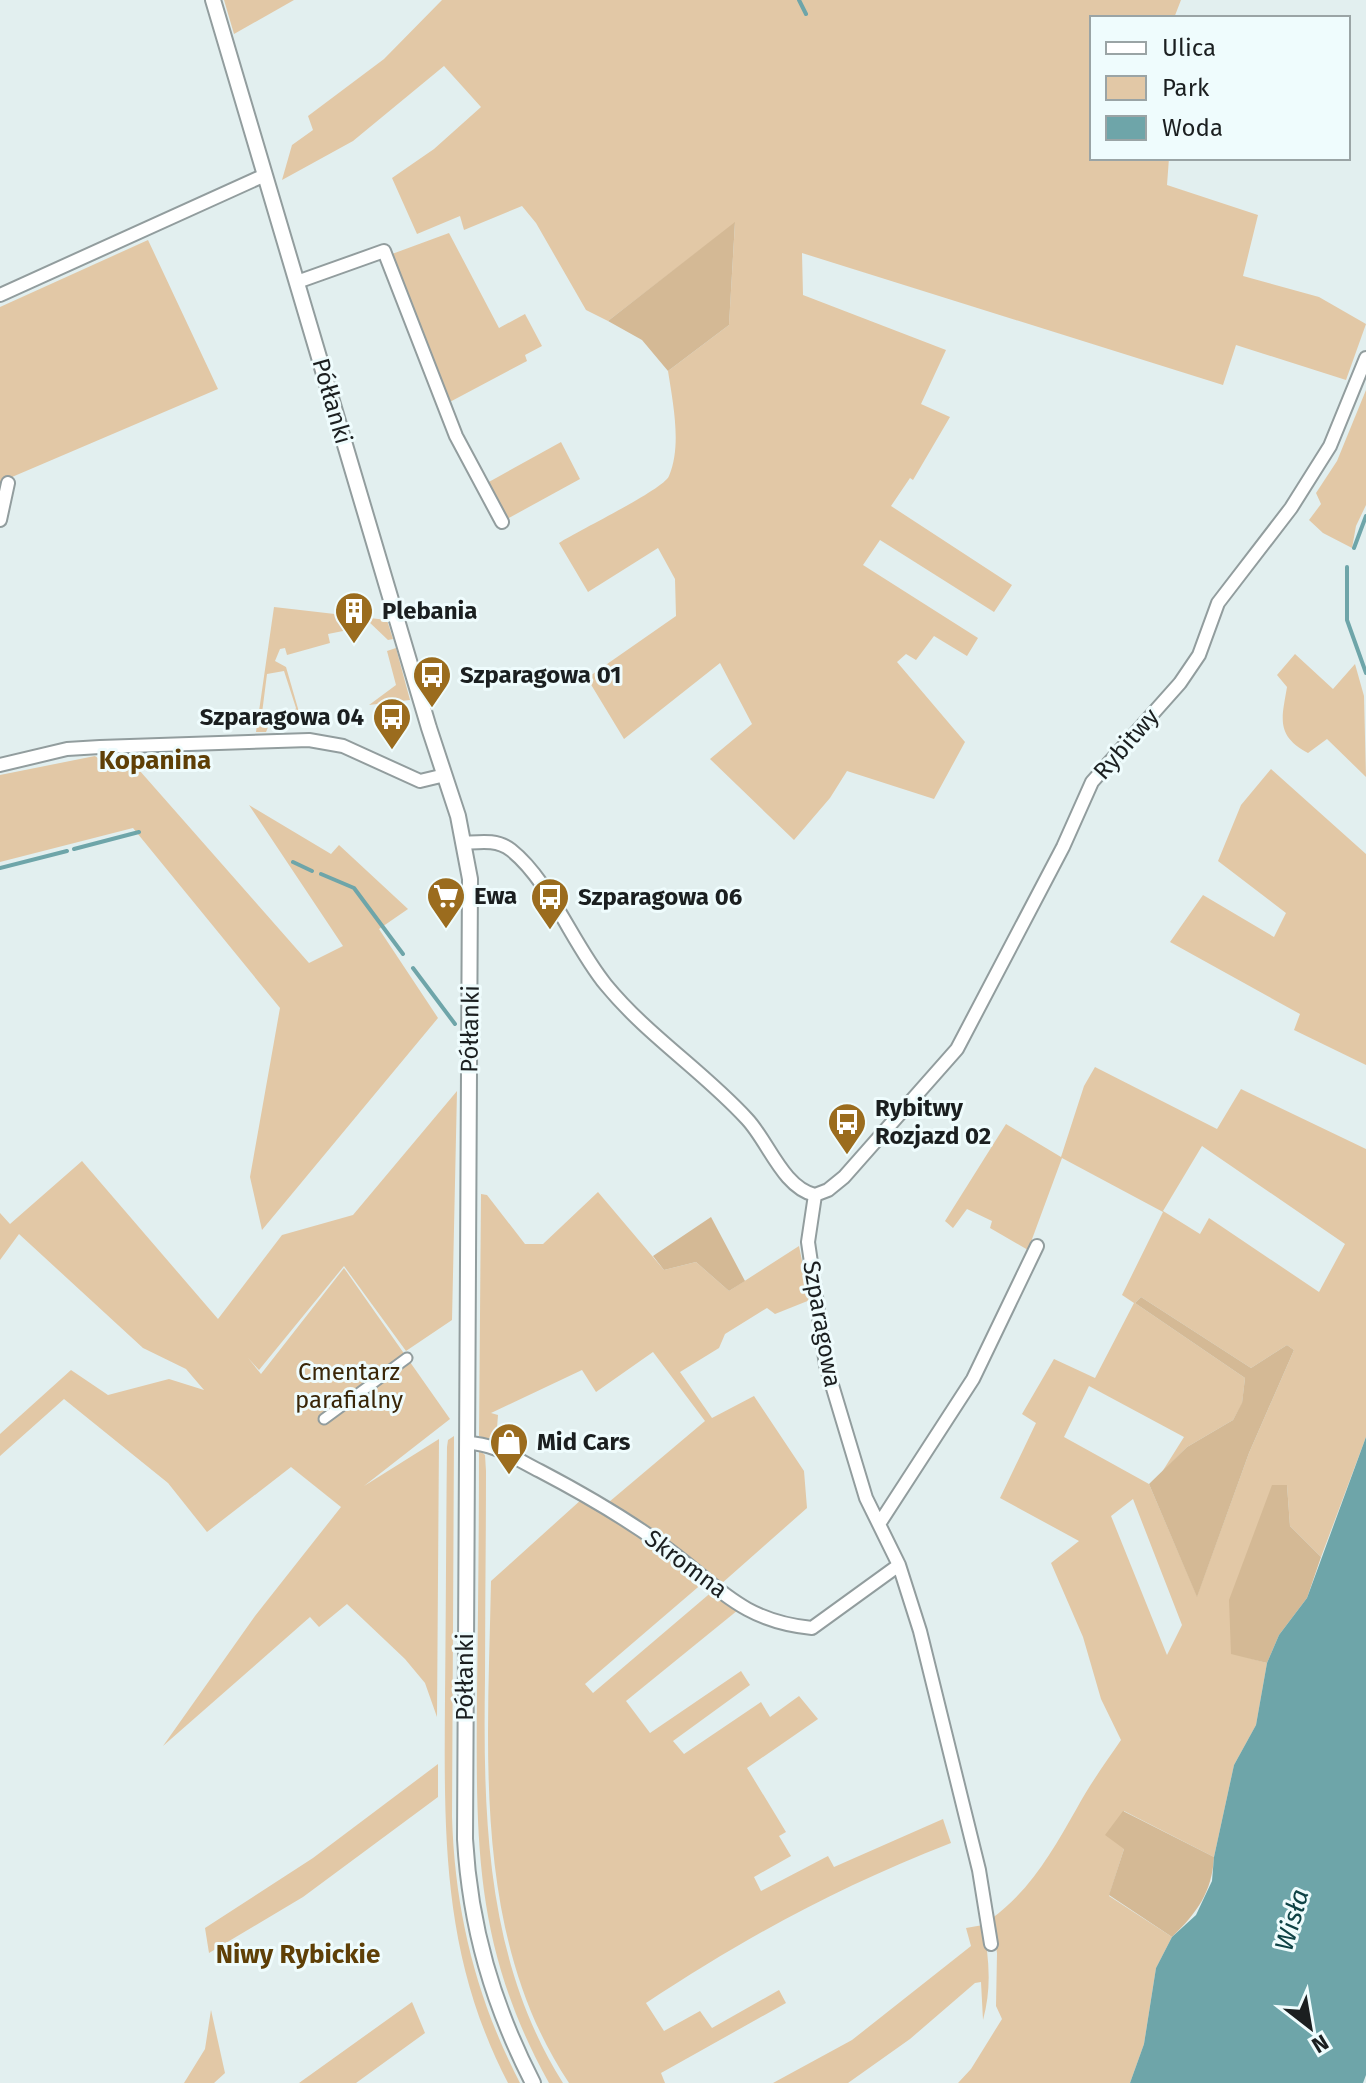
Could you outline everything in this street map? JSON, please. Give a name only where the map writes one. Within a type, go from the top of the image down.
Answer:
[{"type":"street","name":"Półłanki","points":[[213,0],[464,843],[472,927],[464,1805],[467,1875],[477,1935],[491,1987],[533,2083]]},
{"type":"street","points":[[0,295],[265,175]]},
{"type":"street","points":[[297,282],[384,251],[456,436],[502,522]]},
{"type":"street","name":"Rybitwy","points":[[815,1195],[838,1182],[957,1049],[1063,847],[1092,782],[1180,683],[1199,655],[1218,603],[1291,508],[1330,446],[1366,358]]},
{"type":"street","points":[[0,520],[8,483]]},
{"type":"street","points":[[0,765],[89,748],[309,740],[343,746],[420,781],[445,775]]},
{"type":"street","points":[[464,843],[493,842],[512,851],[538,883],[583,955],[616,997],[657,1039],[739,1111],[793,1182],[815,1195]]},
{"type":"street","name":"Szparagowa","points":[[815,1195],[808,1242],[818,1321],[842,1421],[866,1498],[899,1565],[920,1631],[979,1870],[991,1944]]},
{"type":"street","points":[[879,1524],[973,1379],[1037,1246]]},
{"type":"street","points":[[324,1419],[407,1358]]},
{"type":"street","name":"Skromna","points":[[467,1443],[490,1446],[599,1502],[663,1545],[760,1619],[779,1625],[812,1628],[899,1565]]},
{"type":"green space","points":[[224,0],[294,0],[234,34]]},
{"type":"green space","points":[[442,0],[1181,0],[1175,16],[1090,16],[1090,160],[1169,160],[1167,185],[1258,215],[1243,276],[1319,297],[1366,324],[1346,380],[1236,345],[1223,385],[802,253],[803,295],[946,350],[921,404],[950,417],[913,480],[910,478],[891,506],[1012,585],[994,612],[880,540],[863,565],[978,638],[967,656],[934,636],[916,660],[906,654],[897,662],[965,742],[934,799],[847,771],[830,798],[794,840],[710,759],[752,724],[720,663],[624,739],[587,678],[676,616],[675,579],[658,548],[588,592],[559,543],[652,491],[669,476],[676,438],[668,371],[729,325],[735,223],[608,321],[586,310],[536,223],[522,206],[464,230],[460,216],[417,234],[392,178],[434,149],[481,107],[444,66],[353,141],[282,180],[292,145],[313,130],[308,116],[384,59]]},
{"type":"green space","points":[[449,233],[499,328],[525,314],[542,346],[525,355],[527,361],[446,404],[392,254]]},
{"type":"green space","points":[[148,240],[218,389],[12,477],[4,477],[0,493],[0,307]]},
{"type":"green space","points":[[1366,390],[1366,505],[1356,526],[1352,548],[1323,533],[1309,520],[1321,504],[1316,493],[1337,461]]},
{"type":"green space","points":[[561,442],[580,479],[507,519],[487,483]]},
{"type":"green space","points":[[274,607],[387,620],[393,639],[388,640],[367,620],[343,626],[343,631],[328,634],[330,643],[287,655],[285,648],[280,649],[275,661],[286,667],[299,712],[293,714],[296,708],[284,671],[267,674],[261,721],[269,725],[266,732],[256,732]]},
{"type":"green space","points":[[396,648],[410,700],[369,705],[396,685],[387,651]]},
{"type":"green space","points":[[1295,654],[1333,689],[1355,664],[1364,696],[1366,777],[1327,739],[1308,753],[1290,739],[1283,725],[1287,687],[1277,675]]},
{"type":"green space","points":[[125,754],[309,963],[343,946],[249,805],[331,854],[339,845],[408,909],[379,929],[438,1018],[262,1230],[250,1177],[280,1008],[133,828],[0,862],[0,775],[95,756],[102,761]]},
{"type":"green space","points":[[1271,769],[1366,854],[1366,1065],[1294,1030],[1300,1014],[1170,942],[1203,895],[1274,937],[1286,913],[1218,861],[1241,805]]},
{"type":"green space","points":[[1095,1067],[1217,1129],[1241,1089],[1366,1149],[1366,1437],[1321,1557],[1290,1526],[1287,1485],[1231,1653],[1267,1663],[1256,1725],[1234,1765],[1214,1857],[1124,1811],[1124,1849],[1109,1896],[1172,1937],[1156,1968],[1144,2044],[1130,2083],[958,2083],[971,2069],[1002,2019],[996,2006],[997,1953],[991,1919],[1018,1895],[1040,1868],[1121,1740],[1101,1699],[1083,1637],[1051,1563],[1079,1541],[1000,1498],[1036,1423],[1022,1414],[1054,1359],[1095,1378],[1134,1303],[1122,1295],[1163,1212],[1062,1158],[1028,1250],[990,1228],[992,1221],[967,1209],[953,1228],[945,1221],[1006,1124],[1061,1157],[1084,1086]],"holes":[[[1202,1146],[1345,1244],[1319,1292],[1209,1218],[1200,1234],[1163,1211]],[[1141,1297],[1251,1368],[1287,1345],[1294,1350],[1249,1453],[1197,1596],[1149,1484],[1064,1437],[1089,1386],[1184,1437],[1162,1472],[1187,1447],[1233,1420],[1242,1404],[1245,1378],[1135,1303]],[[1133,1499],[1182,1625],[1167,1655],[1111,1516]]]},
{"type":"green space","name":"Cmentarz parafialny","points":[[457,1091],[452,1320],[406,1351],[344,1266],[259,1370],[248,1358],[261,1374],[344,1268],[450,1419],[364,1486],[439,1439],[437,1717],[425,1683],[405,1659],[347,1604],[319,1627],[310,1617],[163,1746],[255,1616],[341,1507],[291,1467],[207,1532],[168,1483],[64,1399],[0,1456],[0,1434],[71,1370],[108,1395],[169,1379],[204,1390],[186,1369],[143,1348],[19,1234],[0,1260],[0,1213],[10,1224],[82,1161],[218,1319],[282,1235],[353,1215]]},
{"type":"green space","points":[[598,1192],[664,1270],[696,1262],[729,1291],[799,1246],[810,1300],[775,1314],[767,1308],[725,1334],[719,1348],[680,1372],[712,1418],[754,1396],[804,1471],[807,1508],[721,1584],[609,1502],[705,1421],[653,1352],[596,1392],[582,1370],[491,1413],[498,1415],[497,1428],[489,1440],[479,1436],[481,1194],[487,1195],[525,1244],[543,1244]]},
{"type":"green space","points":[[454,1436],[454,1852],[463,1920],[480,1987],[520,2083],[508,2083],[486,2036],[470,1989],[451,1894],[445,1798],[445,1697],[447,1447],[448,1440]]},
{"type":"green space","points":[[479,1450],[485,1455],[486,1471],[486,1783],[494,1887],[518,1988],[537,2036],[563,2083],[549,2083],[524,2034],[506,1986],[484,1894],[477,1799]]},
{"type":"green space","points":[[582,1499],[649,1541],[704,1582],[585,1684],[593,1693],[714,1590],[738,1610],[626,1701],[650,1733],[741,1671],[750,1685],[673,1741],[684,1754],[761,1702],[770,1717],[799,1696],[818,1719],[747,1768],[786,1832],[779,1836],[791,1856],[754,1877],[761,1891],[828,1856],[834,1867],[943,1819],[951,1843],[794,1915],[646,2003],[664,2031],[700,2011],[712,2028],[779,1990],[786,2003],[661,2073],[665,2083],[569,2083],[537,2026],[515,1966],[500,1904],[492,1840],[489,1775],[491,1581]]},
{"type":"green space","points":[[438,1764],[438,1797],[303,1897],[209,1953],[205,1928],[313,1858]]},
{"type":"green space","points":[[983,1925],[989,1972],[983,2020],[981,1982],[975,1983],[910,2039],[848,2083],[773,2083],[852,2040],[971,1946],[966,1928]]},
{"type":"green space","points":[[412,2002],[425,2033],[356,2083],[299,2083]]},
{"type":"green space","points":[[211,2010],[225,2073],[214,2083],[184,2083],[205,2049]]},
{"type":"shaded area","points":[[735,222],[729,325],[668,371],[642,340],[608,321]]},
{"type":"shaded area","points":[[711,1217],[745,1281],[729,1291],[696,1262],[664,1270],[653,1256]]},
{"type":"shaded area","points":[[1141,1297],[1251,1368],[1287,1345],[1294,1350],[1249,1453],[1197,1597],[1149,1484],[1187,1447],[1233,1420],[1242,1403],[1245,1378],[1135,1303]]},
{"type":"shaded area","points":[[1272,1485],[1287,1485],[1290,1526],[1321,1557],[1307,1598],[1279,1635],[1267,1663],[1231,1654],[1229,1600]]},
{"type":"shaded area","points":[[1123,1811],[1214,1857],[1210,1881],[1202,1901],[1172,1937],[1109,1895],[1124,1849],[1105,1835]]},
{"type":"water","name":"Wisła","points":[[1366,1437],[1366,2075],[1363,2083],[1130,2083],[1144,2044],[1156,1968],[1172,1937],[1196,1915],[1212,1881],[1214,1857],[1234,1765],[1256,1725],[1267,1663],[1279,1635],[1307,1598]]},
{"type":"waterway","points":[[799,0],[806,14]]},
{"type":"waterway","points":[[1354,548],[1366,516]]},
{"type":"waterway","points":[[1347,567],[1347,620],[1366,673]]},
{"type":"waterway","points":[[74,849],[139,832]]},
{"type":"waterway","points":[[0,868],[67,851]]},
{"type":"waterway","points":[[293,862],[312,871]]},
{"type":"waterway","points":[[321,874],[354,888],[403,954]]},
{"type":"waterway","points":[[413,968],[455,1024]]},
{"type":"place","name":"Plebania","points":[[354,645]]},
{"type":"place","name":"Szparagowa 01","points":[[432,709]]},
{"type":"place","name":"Szparagowa 04","points":[[392,751]]},
{"type":"place","name":"Ewa","points":[[446,930]]},
{"type":"place","name":"Szparagowa 06","points":[[550,931]]},
{"type":"place","name":"Rybitwy Rozjazd 02","points":[[847,1156]]},
{"type":"place","name":"Mid Cars","points":[[509,1476]]},
{"type":"district","name":"Kopanina","points":[[155,760]]},
{"type":"district","name":"Niwy Rybickie","points":[[298,1954]]}]
